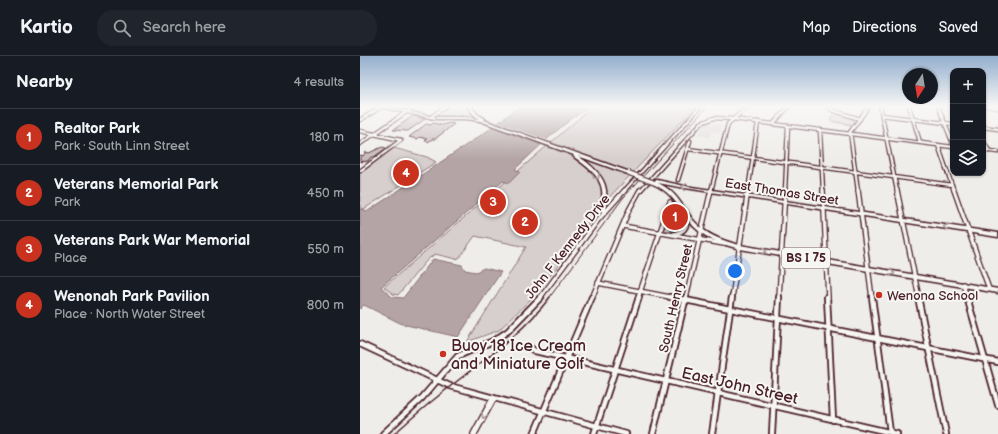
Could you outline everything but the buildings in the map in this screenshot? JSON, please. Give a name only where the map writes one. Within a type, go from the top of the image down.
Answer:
[{"type":"highway","name":"BS I 75","points":[[493,124],[656,182],[670,191],[694,224],[701,230],[727,244],[998,290]]},
{"type":"highway","name":"BS I 75","points":[[564,149],[630,172]]},
{"type":"highway","points":[[569,152],[584,162],[597,175],[604,192],[604,213]]},
{"type":"highway","name":"East Thomas Street","points":[[656,182],[903,220]]},
{"type":"highway","points":[[674,234],[683,231],[687,226],[684,209]]},
{"type":"highway","name":"BS I 75","points":[[903,220],[998,235]]},
{"type":"main road","points":[[474,434],[493,399]]},
{"type":"street","points":[[360,144],[390,124]]},
{"type":"street","name":"John F Kennedy Drive","points":[[383,434],[422,398],[449,365],[461,354],[493,341],[522,319],[548,289],[604,213],[683,124]]},
{"type":"street","points":[[534,434],[629,210],[641,189],[700,124]]},
{"type":"street","name":"South Henry Street","points":[[654,434],[701,230],[727,126],[729,124]]},
{"type":"street","points":[[712,434],[758,124]]},
{"type":"street","points":[[772,124],[938,145],[950,145]]},
{"type":"street","points":[[856,124],[850,132],[890,432]]},
{"type":"street","points":[[884,124],[946,434]]},
{"type":"street","points":[[914,124],[920,142]]},
{"type":"street","points":[[944,124],[951,140]]},
{"type":"street","points":[[772,434],[788,126]]},
{"type":"street","points":[[986,127],[998,129]]},
{"type":"street","points":[[820,130],[833,420]]},
{"type":"street","points":[[360,131],[400,140],[361,169]]},
{"type":"street","points":[[678,180],[690,141]]},
{"type":"street","points":[[938,145],[989,289]]},
{"type":"street","points":[[986,146],[989,151]]},
{"type":"street","points":[[688,149],[952,185]]},
{"type":"street","points":[[986,150],[998,152]]},
{"type":"street","points":[[594,434],[670,202]]},
{"type":"street","points":[[623,226],[727,244]]},
{"type":"street","points":[[598,284],[998,362]]},
{"type":"street","points":[[962,284],[998,405]]},
{"type":"street","points":[[360,344],[436,380],[493,399],[626,434]]},
{"type":"street","name":"East John Street","points":[[530,348],[535,351],[615,370],[897,434]]},
{"type":"shaded area","points":[[497,124],[566,124],[515,169],[520,172],[509,183],[503,181],[381,287],[392,297],[403,298],[433,259],[462,265],[465,270],[476,272],[484,268],[501,272],[458,337],[402,324],[364,305],[360,309],[360,209],[368,211]]},
{"type":"shaded area","points":[[573,124],[679,124],[600,207],[578,240],[536,294],[499,330],[467,342],[526,247],[475,236],[459,258],[456,259],[435,254],[427,260],[398,295],[393,294],[384,287]]},
{"type":"shaded area","points":[[710,124],[722,125],[720,133],[711,132],[709,137],[698,135],[702,125]]},
{"type":"shaded area","points":[[394,148],[427,157],[436,162],[364,209],[360,208],[360,173]]},
{"type":"shaded area","points":[[674,201],[683,218],[682,226],[680,230],[665,231],[664,229]]},
{"type":"pier","points":[[494,124],[501,124],[550,141],[545,145],[491,126]]},
{"type":"railway","points":[[549,298],[623,198],[692,124]]},
{"type":"railway","points":[[394,434],[438,396],[510,339],[531,319],[550,297]]},
{"type":"place","name":"Wenonah Park Pavilion","points":[[406,173]]},
{"type":"place","name":"Veterans Park War Memorial","points":[[493,202]]},
{"type":"place","name":"Realtor Park","points":[[675,217]]},
{"type":"place","name":"Veterans Memorial Park","points":[[525,222]]},
{"type":"place","name":"Wenona School","points":[[879,295]]},
{"type":"place","name":"Buoy 18 Ice Cream and Miniature Golf","points":[[443,354]]}]
